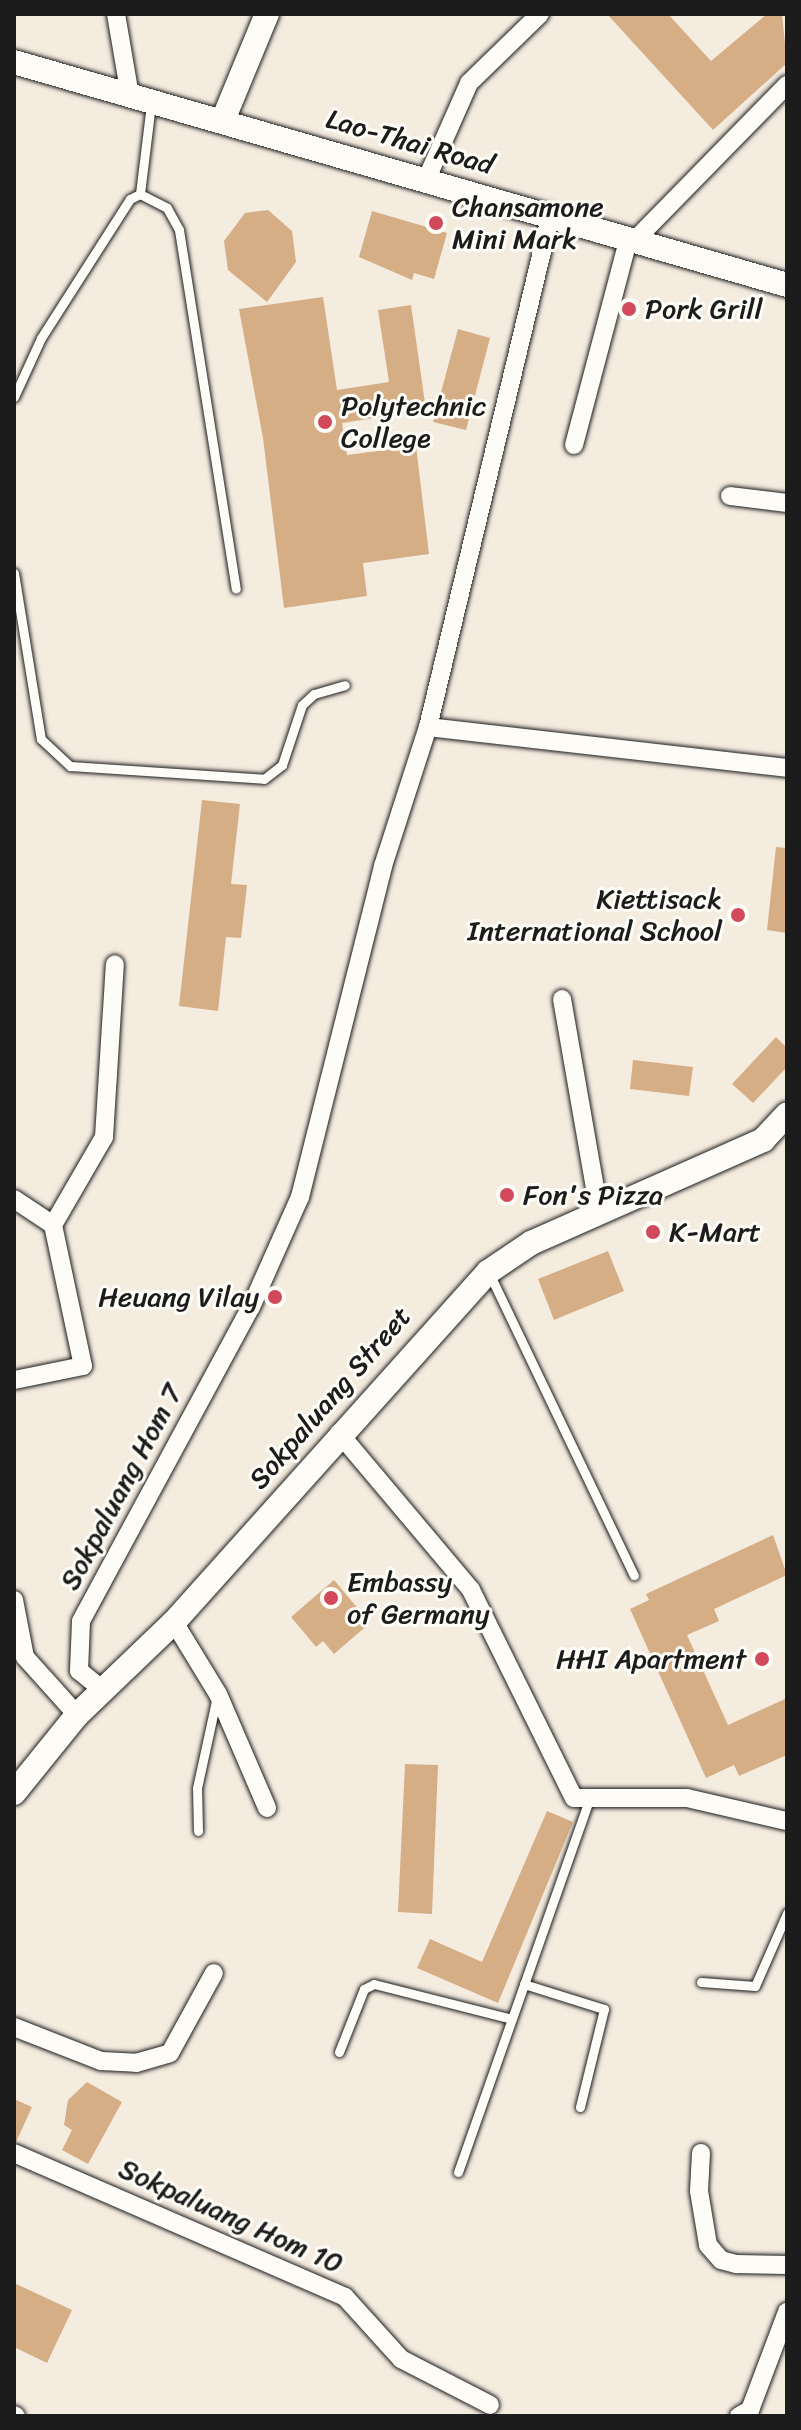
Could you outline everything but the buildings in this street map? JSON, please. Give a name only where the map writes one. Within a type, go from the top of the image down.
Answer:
[{"type":"street","points":[[116,14],[141,98]]},
{"type":"street","points":[[223,120],[267,14]]},
{"type":"street","points":[[427,178],[469,83],[540,14]]},
{"type":"street","name":"Lao-Thai Road","points":[[14,62],[427,178],[787,285]]},
{"type":"street","points":[[574,445],[632,238],[787,85]]},
{"type":"street","points":[[551,214],[428,727],[787,768]]},
{"type":"street","points":[[730,496],[787,503]]},
{"type":"street","name":"Sokpaluang Hom 7","points":[[104,1691],[79,1671],[81,1621],[251,1307],[300,1197],[383,866],[428,727]]},
{"type":"street","points":[[14,1380],[83,1366],[53,1225],[104,1137],[115,964]]},
{"type":"street","points":[[562,999],[599,1212]]},
{"type":"street","name":"Sokpaluang Street","points":[[763,1140],[787,1114]]},
{"type":"street","name":"Sokpaluang Street","points":[[14,1793],[77,1715],[174,1622],[339,1433],[488,1272],[531,1243],[787,1129]]},
{"type":"street","points":[[14,1199],[53,1225]]},
{"type":"street","points":[[339,1433],[471,1590],[567,1789],[588,1802],[687,1798],[787,1821]]},
{"type":"street","points":[[14,1600],[25,1657],[77,1715]]},
{"type":"street","points":[[174,1622],[218,1694],[267,1808]]},
{"type":"street","points":[[14,2027],[101,2061],[136,2063],[170,2053],[214,1973]]},
{"type":"street","name":"Sokpaluang Hom 10","points":[[14,2153],[345,2297],[401,2359],[490,2405]]},
{"type":"street","points":[[701,2153],[699,2191],[708,2245],[721,2260],[736,2264],[787,2265]]},
{"type":"street","points":[[739,2416],[750,2410],[787,2312]]},
{"type":"lane","points":[[140,194],[141,98]]},
{"type":"lane","points":[[14,397],[41,338],[130,199],[140,194]]},
{"type":"lane","points":[[140,194],[167,208],[179,230],[236,589]]},
{"type":"lane","points":[[14,573],[41,739],[70,766],[264,779],[282,765],[302,705],[314,694],[345,685]]},
{"type":"lane","points":[[488,1272],[634,1575]]},
{"type":"lane","points":[[198,1831],[197,1788],[218,1694]]},
{"type":"lane","points":[[458,2172],[588,1802]]},
{"type":"lane","points":[[701,1982],[760,1982],[787,1913]]},
{"type":"lane","points":[[339,2052],[364,1989],[374,1984],[512,2019]]},
{"type":"lane","points":[[524,1984],[604,2009],[580,2107]]},
{"type":"place","name":"Chansamone Mini Mark","points":[[436,223]]},
{"type":"place","name":"Pork Grill","points":[[629,309]]},
{"type":"place","name":"Polytechnic College","points":[[325,422]]},
{"type":"place","name":"Kiettisack International School","points":[[738,915]]},
{"type":"place","name":"Fon's Pizza","points":[[507,1195]]},
{"type":"place","name":"K-Mart","points":[[653,1232]]},
{"type":"place","name":"Heuang Vilay","points":[[275,1297]]},
{"type":"place","name":"Embassy of Germany","points":[[331,1598]]},
{"type":"place","name":"HHI Apartment","points":[[762,1659]]}]
